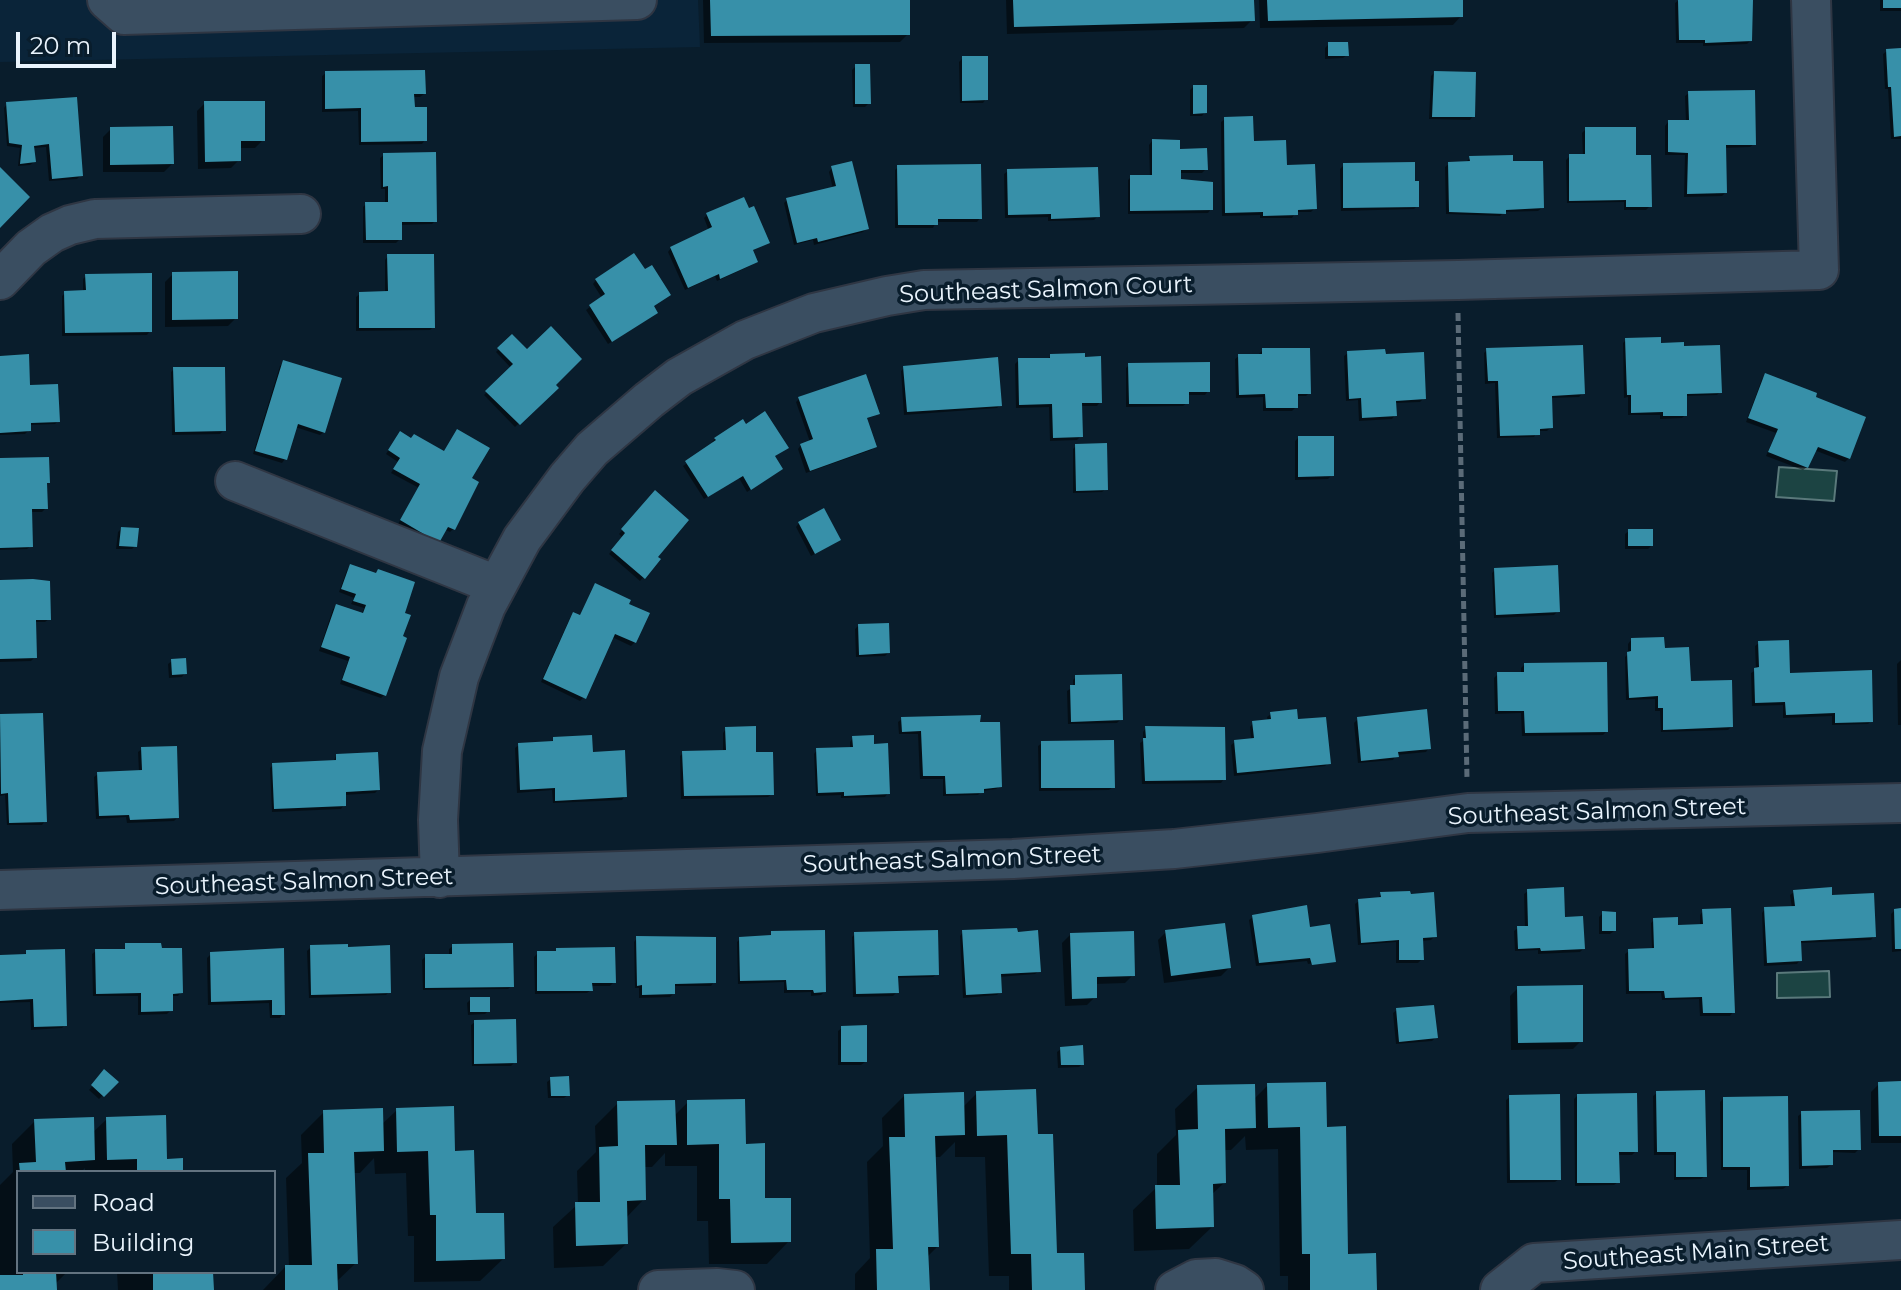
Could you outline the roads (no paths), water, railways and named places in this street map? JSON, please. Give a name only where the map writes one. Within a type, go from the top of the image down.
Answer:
[{"type":"street","points":[[107,0],[124,15],[637,0]]},
{"type":"street","name":"Southeast Salmon Court","points":[[440,878],[438,820],[442,751],[459,677],[496,585],[522,539],[592,449],[679,377],[745,340],[814,313],[924,290],[1819,270],[1811,0]]},
{"type":"street","points":[[0,280],[31,248],[52,233],[95,219],[301,214]]},
{"type":"street","points":[[235,481],[496,585]]},
{"type":"street","name":"Southeast Salmon Street","points":[[0,890],[1042,858],[1174,849],[1468,813],[1901,803]]},
{"type":"street","name":"Southeast Main Street","points":[[1500,1290],[1534,1263],[1901,1240]]},
{"type":"street","points":[[1175,1290],[1196,1279],[1216,1278],[1244,1290]]},
{"type":"street","points":[[658,1290],[735,1290]]}]
